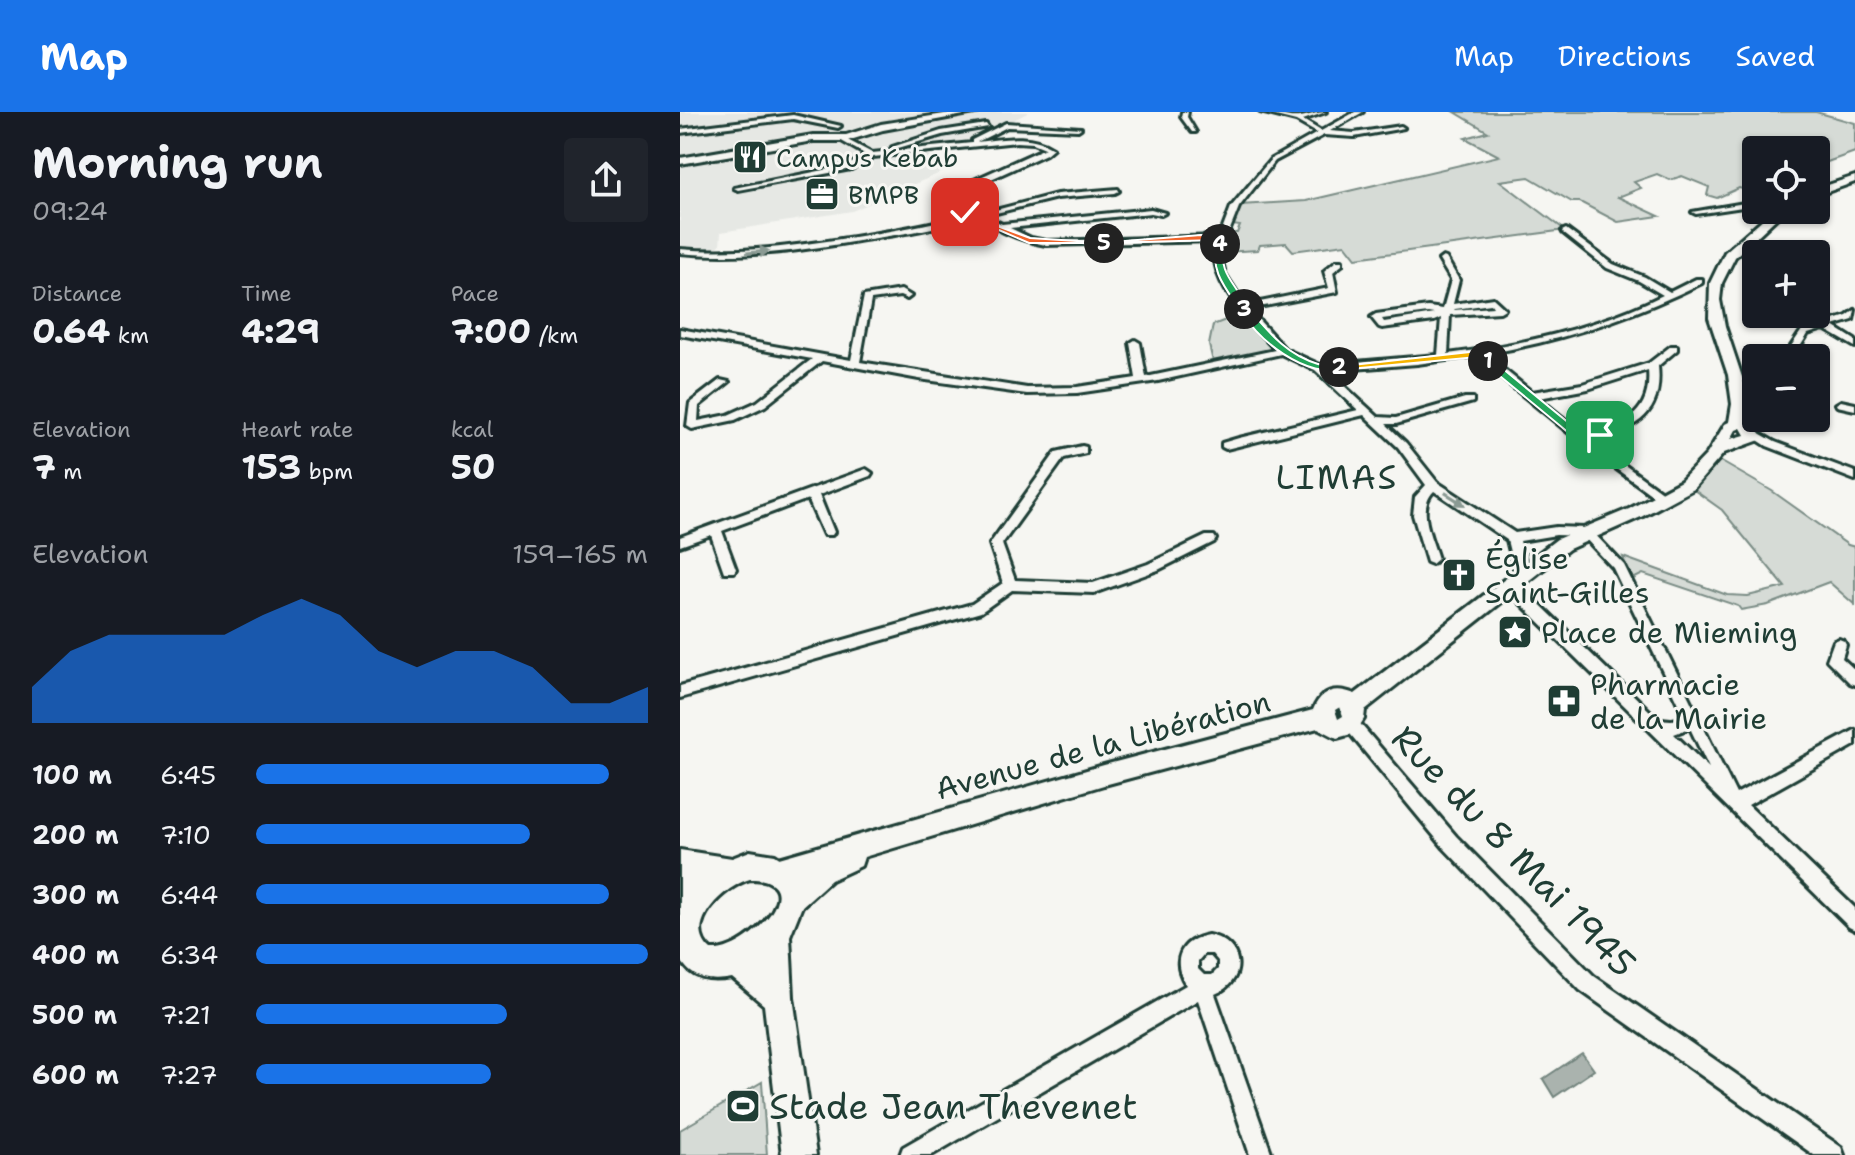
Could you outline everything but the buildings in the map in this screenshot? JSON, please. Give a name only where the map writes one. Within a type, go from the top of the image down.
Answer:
[{"type":"main road","points":[[831,131],[853,139],[866,128],[956,112]]},
{"type":"main road","points":[[680,159],[831,131],[976,115]]},
{"type":"main road","points":[[1830,188],[1855,179]]},
{"type":"main road","points":[[1742,421],[1734,370],[1716,318],[1715,282],[1732,248],[1762,224]]},
{"type":"main road","points":[[1352,715],[1563,544],[1687,485],[1718,449],[1742,428]]},
{"type":"main road","name":"Avenue de la Libération","points":[[779,870],[898,833],[1323,717],[1335,727],[1352,715]]},
{"type":"main road","name":"Avenue de la Libération","points":[[792,898],[822,871],[898,833]]},
{"type":"main road","points":[[680,864],[732,871],[766,865],[779,870],[786,877],[792,898],[775,935],[751,955],[724,966],[690,968],[691,959],[681,940],[687,915],[687,891],[711,884],[732,871]]},
{"type":"main road","points":[[775,935],[778,997],[799,1155]]},
{"type":"main road","points":[[737,962],[778,997]]},
{"type":"street","points":[[680,131],[793,117],[807,112]]},
{"type":"street","points":[[1185,112],[1184,117],[1194,131]]},
{"type":"street","points":[[1263,112],[1298,120],[1321,133],[1354,135],[1401,128]]},
{"type":"street","points":[[1298,120],[1323,112]]},
{"type":"street","points":[[1360,112],[1321,133],[1311,142],[1273,160],[1235,207],[1222,238],[1218,264],[1227,288],[1282,351],[1319,368],[1402,445],[1433,485],[1513,538],[1556,531],[1586,532],[1618,565],[1691,719],[1735,803]]},
{"type":"street","points":[[976,115],[987,128]]},
{"type":"street","points":[[951,147],[1019,115]]},
{"type":"street","points":[[793,117],[831,131]]},
{"type":"street","points":[[967,145],[1006,125],[1078,128]]},
{"type":"street","points":[[891,149],[941,133],[987,128]]},
{"type":"street","points":[[853,139],[859,152],[871,155],[967,145],[1046,143],[1050,148],[1044,153],[977,182],[968,191],[985,208],[985,219]]},
{"type":"street","points":[[738,188],[851,167],[871,155]]},
{"type":"street","points":[[964,217],[965,212],[985,208],[1057,196],[1115,191]]},
{"type":"street","points":[[1696,212],[1742,205]]},
{"type":"street","points":[[998,227],[1108,215],[1161,213]]},
{"type":"street","points":[[680,251],[715,255],[800,248],[915,230],[964,217],[985,219],[1029,240],[1046,243],[1222,238]]},
{"type":"street","points":[[1566,231],[1610,266],[1642,279],[1671,296]]},
{"type":"street","points":[[1443,260],[1455,280],[1446,313],[1443,358]]},
{"type":"street","points":[[1243,308],[1334,290],[1328,271],[1339,263]]},
{"type":"street","points":[[1319,368],[1394,364],[1513,349],[1603,323],[1671,296],[1699,281]]},
{"type":"street","points":[[855,364],[867,298],[901,293],[907,296]]},
{"type":"street","points":[[1428,310],[1446,313],[1382,325],[1376,317],[1428,310]]},
{"type":"street","points":[[1830,325],[1850,318],[1855,313]]},
{"type":"street","points":[[1795,344],[1805,332],[1819,328]]},
{"type":"street","points":[[1829,328],[1855,344]]},
{"type":"street","points":[[680,332],[1027,391],[1077,390],[1141,380],[1282,351]]},
{"type":"street","points":[[1135,343],[1141,380]]},
{"type":"street","points":[[1529,396],[1584,387],[1653,365],[1674,348]]},
{"type":"street","points":[[1479,354],[1585,441],[1663,499]]},
{"type":"street","points":[[680,435],[692,426],[731,418],[761,404],[821,357]]},
{"type":"street","points":[[1585,441],[1636,422],[1650,405],[1657,387],[1653,365]]},
{"type":"street","points":[[692,426],[694,405],[724,382]]},
{"type":"street","points":[[1226,445],[1278,429],[1370,416],[1396,421],[1469,400]]},
{"type":"street","points":[[1841,404],[1855,407]]},
{"type":"street","points":[[1751,432],[1771,444],[1855,476]]},
{"type":"street","points":[[1010,585],[996,544],[1060,455],[1082,450]]},
{"type":"street","points":[[1822,463],[1855,485]]},
{"type":"street","points":[[680,542],[866,473]]},
{"type":"street","points":[[1432,559],[1419,515],[1421,497],[1433,485]]},
{"type":"street","points":[[812,493],[828,532]]},
{"type":"street","points":[[715,529],[729,569]]},
{"type":"street","points":[[1513,538],[1517,581],[1652,723],[1855,921]]},
{"type":"street","points":[[680,692],[976,608],[1010,585],[1094,588],[1153,567],[1210,539]]},
{"type":"street","points":[[1839,645],[1834,660],[1855,679]]},
{"type":"street","name":"Rue du 8 Mai 1945","points":[[1352,715],[1450,842],[1587,983],[1833,1155]]},
{"type":"street","points":[[1652,723],[1668,728],[1683,726],[1691,719]]},
{"type":"street","points":[[1735,803],[1855,737]]},
{"type":"street","points":[[911,1155],[1203,986],[1261,1155]]},
{"type":"shaded area","points":[[680,112],[956,112],[891,123],[974,112],[1029,112],[967,145],[921,151],[954,167],[852,211],[721,232],[720,245],[709,254],[680,251]]},
{"type":"shaded area","points":[[1455,112],[1816,112],[1855,123],[1855,152],[1830,161],[1830,136],[1742,136],[1742,189],[1717,198],[1707,195],[1709,187],[1682,176],[1670,180],[1657,174],[1634,182],[1641,188],[1618,197],[1659,216],[1618,222],[1580,202],[1572,202],[1529,177],[1500,181],[1565,230],[1356,258],[1345,244],[1293,251],[1286,243],[1260,245],[1258,250],[1223,252],[1231,233],[1237,233],[1240,226],[1232,225],[1240,205],[1306,201],[1499,156],[1465,138],[1488,132]]},
{"type":"shaded area","points":[[1246,312],[1282,351],[1214,366],[1209,345],[1213,325]]},
{"type":"shaded area","points":[[1713,457],[1772,491],[1855,547],[1855,605],[1829,582],[1768,605],[1741,610],[1738,606],[1643,574],[1631,580],[1623,557],[1727,595],[1748,596],[1785,587],[1722,510],[1687,485]]},
{"type":"shaded area","points":[[1582,1053],[1594,1070],[1554,1097],[1543,1079]]},
{"type":"shaded area","name":"Stade Jean Thevenet","points":[[762,1082],[767,1155],[680,1155],[680,1130]]},
{"type":"place","name":"Campus Kebab","points":[[750,157]]},
{"type":"place","name":"BMPB","points":[[822,194]]},
{"type":"place","name":"Église Saint-Gilles","points":[[1459,575]]},
{"type":"place","name":"Place de Mieming","points":[[1515,632]]},
{"type":"place","name":"Pharmacie de la Mairie","points":[[1564,701]]},
{"type":"place","name":"Stade Jean Thevenet","points":[[743,1106]]},
{"type":"district","name":"LIMAS","points":[[1337,477]]},
{"type":"route","points":[[965,212],[964,217],[969,220],[985,219],[1029,240],[1046,243],[1096,244],[1222,238],[1217,257],[1227,288],[1282,351],[1319,368],[1394,364],[1479,354],[1585,441],[1600,435]]}]
